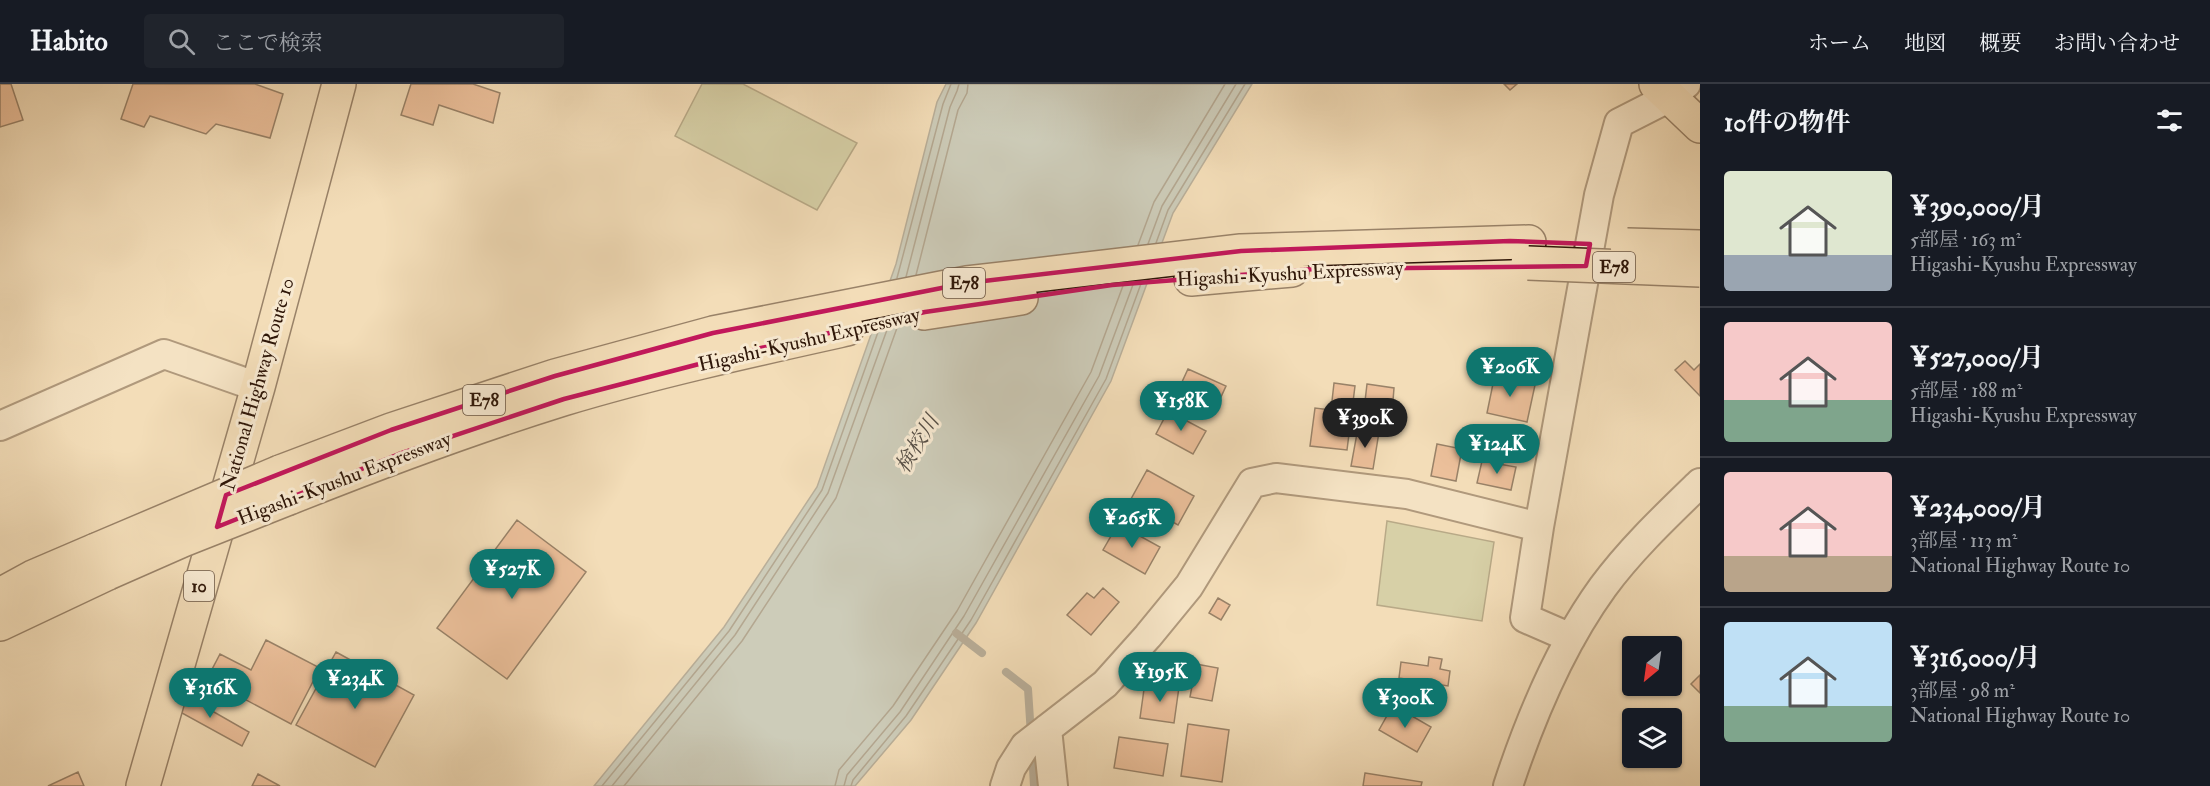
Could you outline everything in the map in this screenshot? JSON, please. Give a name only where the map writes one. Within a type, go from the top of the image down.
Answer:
[{"type":"highway","name":"National Highway Route 10","points":[[143,786],[258,387],[339,84]]},
{"type":"highway","points":[[1671,88],[1700,126]]},
{"type":"highway","name":"Higashi-Kyushu Expressway","points":[[0,594],[33,577],[102,562],[183,540],[285,485],[399,454],[553,403],[694,351],[925,312],[1243,263],[1315,268],[1528,253],[1700,247]]},
{"type":"highway","name":"Higashi-Kyushu Expressway","points":[[1528,253],[1700,270]]},
{"type":"highway","name":"Higashi-Kyushu Expressway","points":[[0,624],[102,562]]},
{"type":"street","points":[[1571,638],[1525,618],[1539,527],[1599,195],[1619,123],[1671,88]]},
{"type":"street","points":[[0,426],[164,354],[258,387]]},
{"type":"street","points":[[1005,786],[1011,768],[1038,737],[1105,684],[1189,586],[1252,483],[1276,478],[1316,481],[1407,494],[1539,527]]},
{"type":"street","points":[[1508,786],[1516,760],[1571,638],[1603,588],[1641,542],[1697,493]]},
{"type":"street","points":[[1038,737],[1053,786]]},
{"type":"highlighted area","points":[[1510,241],[1590,244],[1586,266],[1315,269],[1112,285],[925,312],[761,348],[564,399],[399,454],[217,527],[226,495],[391,430],[555,376],[713,333],[967,283],[1241,251]]},
{"type":"green space","points":[[702,84],[743,84],[857,143],[817,210],[675,136]]},
{"type":"green space","points":[[1387,521],[1494,542],[1482,621],[1377,605]]},
{"type":"water","name":"検校川","points":[[946,84],[1252,84],[1173,213],[1111,381],[976,623],[911,720],[855,786],[594,786],[724,627],[817,487],[896,264],[937,102]]},
{"type":"building","points":[[0,84],[11,84],[23,120],[0,127]]},
{"type":"building","points":[[133,84],[255,84],[283,94],[270,138],[216,124],[206,134],[150,116],[144,127],[121,119]]},
{"type":"building","points":[[411,84],[473,84],[500,93],[493,123],[439,105],[433,125],[401,115]]},
{"type":"building","points":[[1504,84],[1517,84],[1510,90]]},
{"type":"building","points":[[1685,361],[1694,370],[1700,364],[1700,396],[1675,370]]},
{"type":"building","points":[[1188,369],[1226,386],[1214,412],[1176,395]]},
{"type":"building","points":[[1496,369],[1506,372],[1504,378],[1535,385],[1527,422],[1487,413]]},
{"type":"building","points":[[1334,383],[1355,386],[1347,450],[1310,446],[1315,408],[1331,410]]},
{"type":"building","points":[[1367,384],[1394,388],[1392,413],[1364,410]]},
{"type":"building","points":[[1168,411],[1206,431],[1193,454],[1156,434]]},
{"type":"building","points":[[1358,428],[1379,432],[1373,469],[1351,466]]},
{"type":"building","points":[[1437,444],[1462,449],[1456,481],[1431,476]]},
{"type":"building","points":[[1482,461],[1516,467],[1511,490],[1477,483]]},
{"type":"building","points":[[1147,470],[1194,496],[1178,525],[1131,499]]},
{"type":"building","points":[[517,520],[586,572],[507,679],[437,628]]},
{"type":"building","points":[[1118,524],[1160,547],[1145,574],[1103,550]]},
{"type":"building","points":[[1103,588],[1119,602],[1091,635],[1067,615],[1087,593],[1094,598]]},
{"type":"building","points":[[1218,598],[1230,605],[1221,620],[1209,613]]},
{"type":"building","points":[[266,640],[320,668],[291,724],[207,679],[220,654],[251,670]]},
{"type":"building","points":[[336,652],[414,695],[375,767],[296,725]]},
{"type":"building","points":[[1429,657],[1442,659],[1440,669],[1450,671],[1448,686],[1399,678],[1401,662],[1428,666]]},
{"type":"building","points":[[1196,664],[1218,668],[1212,701],[1190,697]]},
{"type":"building","points":[[1700,675],[1700,693],[1691,684]]},
{"type":"building","points":[[1145,682],[1179,687],[1174,723],[1140,718]]},
{"type":"building","points":[[179,692],[249,732],[242,746],[171,707]]},
{"type":"building","points":[[1393,705],[1431,727],[1417,752],[1379,730]]},
{"type":"building","points":[[1188,724],[1229,730],[1222,782],[1181,776]]},
{"type":"building","points":[[1119,737],[1168,744],[1163,776],[1114,768]]},
{"type":"building","points":[[78,772],[84,786],[48,786]]},
{"type":"building","points":[[1365,773],[1422,782],[1421,786],[1363,786]]},
{"type":"building","points":[[258,774],[280,786],[252,786]]},
{"type":"waterway","points":[[956,633],[982,653]]},
{"type":"waterway","points":[[1006,672],[1028,689],[1031,735]]},
{"type":"waterway","points":[[1032,751],[1034,786]]}]
